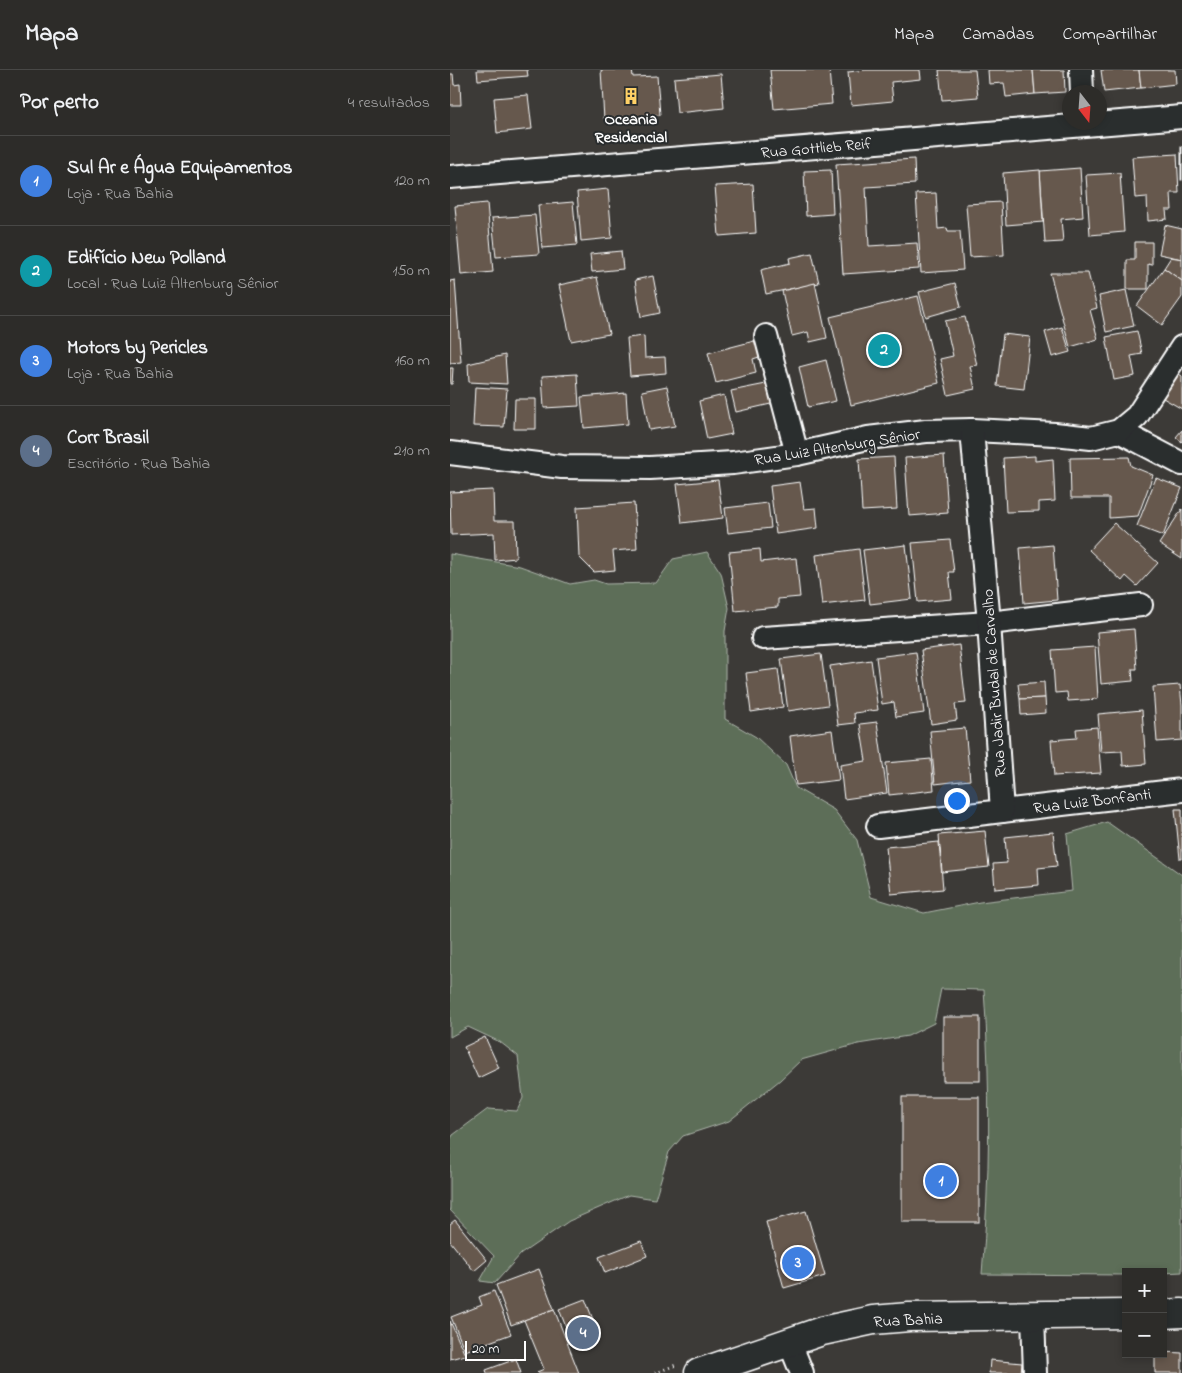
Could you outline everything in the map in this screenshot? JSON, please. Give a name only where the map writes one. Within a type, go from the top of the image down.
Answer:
[{"type":"main road","points":[[1167,1314],[1182,1313]]},
{"type":"main road","name":"Rua Bahia","points":[[699,1373],[789,1341],[822,1331],[872,1320],[909,1317],[1122,1314]]},
{"type":"street","points":[[1081,70],[1082,85]]},
{"type":"street","name":"Rua Gottlieb Reif","points":[[1107,122],[1182,117]]},
{"type":"street","name":"Rua Gottlieb Reif","points":[[450,177],[1062,126]]},
{"type":"street","points":[[766,336],[797,454]]},
{"type":"street","name":"Rua Luiz Altenburg Sênior","points":[[450,453],[562,467],[630,468],[733,463],[797,454],[878,437],[926,431],[972,430],[1054,434],[1091,438],[1119,431],[1137,416],[1182,347]]},
{"type":"street","name":"Rua Jadir Budal de Carvalho","points":[[972,430],[989,623],[1002,811]]},
{"type":"street","points":[[1119,431],[1182,464]]},
{"type":"street","points":[[763,638],[989,623],[1141,606]]},
{"type":"street","name":"Rua Luiz Bonfanti","points":[[1002,811],[1182,790]]},
{"type":"street","points":[[878,826],[1002,811]]},
{"type":"street","points":[[1033,1316],[1035,1373]]},
{"type":"street","points":[[789,1341],[802,1373]]},
{"type":"green space","points":[[707,552],[721,573],[729,608],[725,631],[725,719],[756,737],[786,765],[796,788],[834,810],[857,840],[871,897],[924,913],[980,902],[1072,891],[1067,834],[1107,822],[1182,875],[1182,1272],[1167,1273],[1167,1268],[1122,1268],[1122,1275],[982,1274],[989,1132],[984,990],[941,989],[934,1023],[908,1036],[858,1044],[801,1060],[780,1080],[729,1121],[683,1136],[669,1152],[655,1199],[629,1195],[569,1221],[521,1254],[495,1283],[480,1281],[494,1256],[450,1210],[450,1140],[453,1135],[488,1109],[517,1111],[523,1098],[518,1056],[500,1042],[468,1027],[450,1037],[450,554],[520,566],[570,584],[594,580],[606,584],[656,583],[673,559]]},
{"type":"building","points":[[477,70],[527,70],[528,76],[478,80]]},
{"type":"building","name":"Oceania Residencial","points":[[601,70],[632,70],[633,77],[657,76],[660,115],[604,119]]},
{"type":"building","points":[[770,70],[829,70],[832,104],[774,109]]},
{"type":"building","points":[[920,70],[921,79],[891,82],[893,101],[851,105],[848,72]]},
{"type":"building","points":[[939,70],[975,70],[978,97],[942,100]]},
{"type":"building","points":[[988,70],[1033,70],[1035,94],[1006,97],[1004,83],[989,84]]},
{"type":"building","points":[[1033,70],[1064,70],[1065,85],[1062,85],[1062,92],[1035,94]]},
{"type":"building","points":[[1101,70],[1139,70],[1141,88],[1107,92],[1107,85],[1103,85]]},
{"type":"building","points":[[1139,70],[1175,70],[1176,84],[1141,88]]},
{"type":"building","points":[[450,74],[453,74],[454,85],[460,84],[461,105],[450,105]]},
{"type":"building","points":[[721,74],[724,108],[677,113],[674,78]]},
{"type":"building","points":[[528,95],[532,129],[497,133],[494,98]]},
{"type":"building","points":[[1182,147],[1182,180],[1181,180]]},
{"type":"building","points":[[1177,154],[1179,193],[1171,193],[1172,210],[1166,210],[1167,219],[1148,221],[1147,197],[1135,198],[1132,157]]},
{"type":"building","points":[[914,159],[915,184],[866,187],[869,246],[917,243],[919,269],[843,274],[836,164]]},
{"type":"building","points":[[1080,168],[1083,217],[1061,219],[1063,242],[1045,243],[1040,171]]},
{"type":"building","points":[[831,170],[833,214],[806,216],[804,171]]},
{"type":"building","points":[[1040,170],[1043,222],[1006,225],[1003,173]]},
{"type":"building","points":[[1120,173],[1124,232],[1090,235],[1086,175]]},
{"type":"building","points":[[753,184],[756,233],[719,236],[715,186]]},
{"type":"building","points":[[608,189],[612,238],[581,241],[577,192]]},
{"type":"building","points":[[936,193],[938,229],[947,228],[948,231],[960,231],[963,270],[921,273],[916,194]]},
{"type":"building","points":[[573,202],[577,245],[542,248],[538,205]]},
{"type":"building","points":[[1001,202],[1004,255],[970,257],[966,204]]},
{"type":"building","points":[[487,203],[493,272],[461,275],[455,206]]},
{"type":"building","points":[[535,215],[539,254],[496,257],[492,218]]},
{"type":"building","points":[[1165,225],[1182,229],[1182,259],[1159,254]]},
{"type":"building","points":[[1135,242],[1152,242],[1152,265],[1148,264],[1148,289],[1127,289],[1127,260],[1135,260]]},
{"type":"building","points":[[621,251],[623,269],[592,272],[590,254]]},
{"type":"building","points":[[812,253],[819,283],[766,294],[761,270],[790,263],[789,258]]},
{"type":"building","points":[[1171,257],[1182,259],[1182,281],[1164,268]]},
{"type":"building","points":[[1164,268],[1182,281],[1182,297],[1162,325],[1137,306]]},
{"type":"building","points":[[1050,273],[1088,273],[1097,308],[1090,310],[1098,339],[1070,347]]},
{"type":"building","points":[[653,276],[660,313],[641,317],[635,280]]},
{"type":"building","points":[[597,277],[609,334],[571,341],[559,285]]},
{"type":"building","points":[[455,280],[461,362],[450,363],[450,281]]},
{"type":"building","points":[[815,283],[827,338],[810,342],[808,332],[792,336],[782,291]]},
{"type":"building","points":[[955,283],[961,307],[926,317],[919,292]]},
{"type":"building","points":[[1126,290],[1134,326],[1106,332],[1099,296]]},
{"type":"building","points":[[918,296],[939,383],[851,405],[830,317]]},
{"type":"building","points":[[965,317],[977,365],[970,366],[975,389],[948,395],[940,359],[953,356],[945,321]]},
{"type":"building","points":[[1062,327],[1070,352],[1052,357],[1045,332]]},
{"type":"building","points":[[1137,331],[1142,354],[1131,356],[1135,376],[1114,380],[1106,337]]},
{"type":"building","points":[[1003,334],[1030,337],[1024,389],[997,386]]},
{"type":"building","points":[[644,336],[645,358],[665,357],[666,373],[630,376],[627,338]]},
{"type":"building","points":[[758,340],[762,356],[753,359],[756,373],[716,383],[708,353]]},
{"type":"building","points":[[505,355],[507,384],[469,382],[468,364]]},
{"type":"building","points":[[826,360],[836,401],[808,407],[799,367]]},
{"type":"building","points":[[450,368],[453,368],[452,384],[450,384]]},
{"type":"building","points":[[1177,373],[1182,376],[1182,409],[1163,398]]},
{"type":"building","points":[[577,374],[579,406],[544,408],[542,376]]},
{"type":"building","points":[[771,383],[775,403],[736,412],[731,391]]},
{"type":"building","points":[[667,386],[675,426],[649,430],[642,391]]},
{"type":"building","points":[[475,387],[507,389],[504,427],[473,426]]},
{"type":"building","points":[[626,393],[628,424],[584,428],[581,397]]},
{"type":"building","points":[[724,395],[732,434],[707,439],[699,401]]},
{"type":"building","points":[[515,399],[536,399],[536,429],[514,429]]},
{"type":"building","points":[[1182,430],[1182,442],[1176,437]]},
{"type":"building","points":[[944,455],[948,513],[909,516],[905,458]]},
{"type":"building","points":[[1035,456],[1035,461],[1053,459],[1055,501],[1039,502],[1039,511],[1006,512],[1003,458]]},
{"type":"building","points":[[894,457],[897,509],[862,511],[859,459]]},
{"type":"building","points":[[1129,457],[1131,466],[1153,475],[1138,516],[1109,518],[1109,498],[1071,498],[1070,458]]},
{"type":"building","points":[[1156,478],[1182,488],[1163,536],[1137,526]]},
{"type":"building","points":[[718,480],[723,518],[682,523],[677,484]]},
{"type":"building","points":[[800,482],[804,509],[816,508],[818,528],[776,534],[770,486]]},
{"type":"building","points":[[493,490],[494,521],[515,521],[516,558],[495,560],[494,533],[451,535],[450,492]]},
{"type":"building","points":[[634,503],[637,549],[613,551],[615,570],[594,572],[579,557],[577,507]]},
{"type":"building","points":[[768,503],[771,528],[728,533],[725,508]]},
{"type":"building","points":[[1182,509],[1182,559],[1159,544]]},
{"type":"building","points":[[1114,523],[1158,563],[1137,586],[1126,576],[1122,581],[1089,550]]},
{"type":"building","points":[[950,540],[954,572],[949,572],[952,599],[918,602],[912,543]]},
{"type":"building","points":[[906,545],[912,599],[870,604],[863,550]]},
{"type":"building","points":[[1053,545],[1057,600],[1024,603],[1020,548]]},
{"type":"building","points":[[760,549],[761,562],[796,558],[800,597],[778,599],[778,607],[735,611],[729,552]]},
{"type":"building","points":[[859,549],[865,600],[822,605],[816,555]]},
{"type":"building","points":[[1134,629],[1137,669],[1132,669],[1133,681],[1101,684],[1097,632]]},
{"type":"building","points":[[959,645],[966,703],[955,704],[957,720],[931,724],[921,650]]},
{"type":"building","points":[[1095,647],[1098,699],[1068,701],[1067,692],[1055,693],[1052,650]]},
{"type":"building","points":[[916,652],[924,713],[896,717],[894,702],[882,704],[876,657]]},
{"type":"building","points":[[821,654],[828,705],[788,711],[781,659]]},
{"type":"building","points":[[871,660],[878,710],[854,713],[855,723],[838,725],[830,666]]},
{"type":"building","points":[[778,669],[783,707],[751,712],[746,673]]},
{"type":"building","points":[[1044,682],[1045,698],[1020,699],[1018,684]]},
{"type":"building","points":[[1180,685],[1182,740],[1157,742],[1153,687]]},
{"type":"building","points":[[1045,698],[1046,713],[1021,715],[1020,699]]},
{"type":"building","points":[[1142,710],[1146,764],[1123,766],[1122,751],[1101,752],[1098,714]]},
{"type":"building","points":[[877,722],[887,793],[844,799],[840,765],[866,761],[860,724]]},
{"type":"building","points":[[1097,727],[1101,773],[1054,776],[1051,740],[1077,738],[1076,729]]},
{"type":"building","points":[[965,728],[970,780],[935,784],[930,731]]},
{"type":"building","points":[[832,730],[839,780],[796,785],[790,736]]},
{"type":"building","points":[[931,759],[934,790],[889,795],[886,763]]},
{"type":"building","points":[[1175,809],[1182,809],[1182,859],[1180,859]]},
{"type":"building","points":[[985,831],[989,867],[942,872],[939,835]]},
{"type":"building","points":[[1053,832],[1057,866],[1038,868],[1039,885],[995,889],[993,864],[1007,863],[1005,837]]},
{"type":"building","points":[[939,842],[943,889],[891,894],[886,847]]},
{"type":"building","points":[[943,1017],[980,1017],[980,1081],[943,1081]]},
{"type":"building","points":[[485,1037],[499,1068],[478,1078],[464,1047]]},
{"type":"building","points":[[902,1097],[979,1097],[979,1222],[902,1222]]},
{"type":"building","points":[[806,1211],[825,1276],[784,1288],[766,1222]]},
{"type":"building","points":[[455,1220],[487,1260],[474,1271],[450,1241],[450,1224]]},
{"type":"building","points":[[641,1241],[647,1256],[605,1273],[599,1257]]},
{"type":"building","points":[[539,1269],[554,1309],[511,1325],[496,1285]]},
{"type":"building","points":[[494,1291],[511,1334],[465,1351],[451,1317],[482,1305],[479,1297]]},
{"type":"building","points":[[585,1299],[599,1335],[573,1345],[559,1309]]},
{"type":"building","points":[[554,1309],[579,1373],[537,1372],[544,1369],[524,1320]]},
{"type":"building","points":[[450,1321],[465,1355],[450,1359]]},
{"type":"building","points":[[1167,1352],[1182,1353],[1182,1373],[1155,1373],[1155,1358],[1167,1358]]},
{"type":"building","points":[[516,1359],[521,1373],[487,1373],[486,1370]]},
{"type":"building","points":[[990,1360],[1022,1363],[1021,1373],[989,1373]]},
{"type":"place","name":"Oceania Residencial","points":[[631,96]]},
{"type":"place","name":"Edifício New Polland","points":[[884,350]]},
{"type":"place","name":"Sul Ar e Água Equipamentos","points":[[941,1181]]},
{"type":"place","name":"Motors by Pericles","points":[[798,1263]]},
{"type":"place","name":"Corr Brasil","points":[[583,1333]]}]
